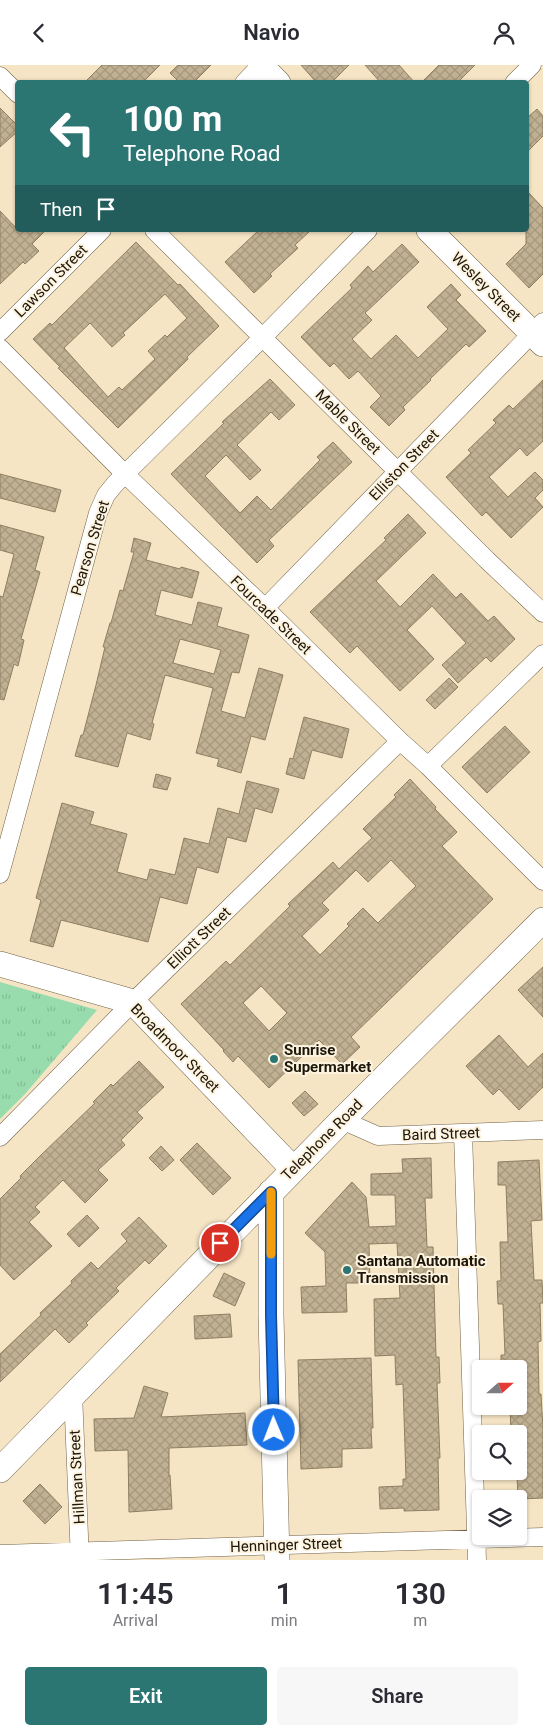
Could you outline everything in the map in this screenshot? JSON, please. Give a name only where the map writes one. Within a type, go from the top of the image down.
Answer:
[{"type":"main road","points":[[261,65],[275,80]]},
{"type":"main road","name":"Wesley Street","points":[[431,232],[539,333]]},
{"type":"main road","name":"Telephone Road","points":[[0,1470],[342,1119],[543,920]]},
{"type":"main road","name":"Broadmoor Street","points":[[0,964],[133,1003],[293,1169]]},
{"type":"main road","points":[[271,1192],[271,1315],[276,1553]]},
{"type":"street","points":[[247,80],[261,65]]},
{"type":"street","points":[[517,80],[532,65]]},
{"type":"street","points":[[0,76],[15,90]]},
{"type":"street","name":"Lawson Street","points":[[0,332],[100,232]]},
{"type":"street","name":"Mable Street","points":[[156,232],[487,560],[543,613]]},
{"type":"street","name":"Pearson Street","points":[[0,874],[98,513],[106,495],[366,232]]},
{"type":"street","name":"Elliston Street","points":[[265,608],[398,471],[539,333]]},
{"type":"street","name":"Fourcade Street","points":[[0,348],[126,475],[428,766],[543,881]]},
{"type":"street","points":[[428,766],[543,654]]},
{"type":"street","name":"Elliott Street","points":[[0,1137],[133,1003],[400,741]]},
{"type":"street","name":"Baird Street","points":[[342,1119],[378,1136],[543,1130]]},
{"type":"street","points":[[463,1133],[474,1490]]},
{"type":"street","name":"Hillman Street","points":[[73,1393],[80,1556]]},
{"type":"street","name":"Henninger Street","points":[[527,1537],[543,1537]]},
{"type":"street","name":"Henninger Street","points":[[0,1554],[80,1556],[276,1553],[472,1539]]},
{"type":"street","points":[[476,1545],[477,1560]]},
{"type":"green space","points":[[0,982],[97,1010],[25,1094],[0,1119]]},
{"type":"building","points":[[102,65],[160,65],[145,80],[87,80]]},
{"type":"building","points":[[178,65],[211,65],[196,80],[177,80],[170,73]]},
{"type":"building","points":[[301,65],[349,65],[334,80],[314,80]]},
{"type":"building","points":[[365,65],[399,65],[412,80],[378,80]]},
{"type":"building","points":[[439,65],[475,65],[460,80],[424,80]]},
{"type":"building","points":[[0,108],[15,123],[15,134],[0,147]]},
{"type":"building","points":[[537,109],[543,116],[543,136],[529,150],[529,116]]},
{"type":"building","points":[[529,193],[543,208],[543,274],[529,288],[506,264],[526,244],[526,232],[529,232]]},
{"type":"building","points":[[0,211],[15,227],[15,232],[44,232],[32,244],[39,251],[25,264],[23,262],[0,284]]},
{"type":"building","points":[[257,232],[309,232],[295,245],[298,248],[270,274],[272,276],[254,293],[225,262]]},
{"type":"building","points":[[136,242],[178,285],[180,284],[219,326],[118,428],[58,368],[60,367],[33,339],[50,323],[52,325]],"holes":[[[165,294],[187,318],[167,337],[165,335],[148,351],[155,359],[122,390],[119,387],[108,397],[64,348],[90,323],[112,347],[125,335],[123,333]]]},
{"type":"building","points":[[402,244],[419,262],[365,313],[372,320],[352,339],[371,359],[396,335],[418,358],[448,329],[427,307],[451,284],[461,295],[456,300],[486,331],[469,347],[466,344],[430,379],[403,407],[405,410],[389,426],[370,407],[381,396],[358,371],[349,379],[334,363],[330,367],[301,337],[352,288],[350,285],[368,266],[373,272]]},
{"type":"building","points":[[270,379],[295,405],[279,420],[271,412],[237,445],[261,470],[250,480],[226,455],[205,476],[240,513],[257,496],[271,510],[320,460],[317,457],[333,442],[352,462],[269,540],[274,546],[257,563],[171,474],[224,423],[222,422]]},
{"type":"building","points":[[543,380],[543,441],[527,456],[520,448],[489,477],[508,497],[535,472],[543,480],[543,490],[535,498],[543,507],[511,538],[486,512],[482,516],[446,477],[471,453],[468,450],[496,423],[493,420],[509,405],[513,409]]},
{"type":"building","points":[[0,474],[61,490],[55,512],[0,498]]},
{"type":"building","points":[[408,514],[426,533],[376,581],[400,607],[433,574],[456,598],[461,593],[488,621],[494,616],[515,639],[491,662],[486,657],[458,683],[442,665],[466,643],[432,606],[407,630],[434,659],[400,691],[357,646],[350,653],[310,612],[386,540],[384,538]]},
{"type":"building","points":[[0,525],[44,537],[35,570],[40,572],[21,639],[24,640],[18,666],[14,664],[4,700],[0,699],[0,596],[3,597],[14,554],[0,550]]},
{"type":"building","points":[[134,538],[151,543],[146,560],[199,572],[192,598],[161,590],[155,615],[192,625],[198,602],[222,608],[217,626],[249,635],[239,673],[232,672],[221,711],[245,718],[259,668],[283,675],[265,740],[251,736],[241,773],[217,766],[219,759],[196,753],[213,688],[165,675],[152,723],[154,724],[150,740],[127,733],[118,767],[75,756],[81,735],[83,735],[96,685],[105,647],[103,647],[120,590],[123,591],[134,552],[131,552]],"holes":[[[180,639],[221,650],[214,674],[173,663]]]},
{"type":"building","points":[[449,678],[458,687],[435,709],[426,700]]},
{"type":"building","points":[[304,717],[349,729],[342,758],[312,750],[304,779],[286,774],[290,758],[293,759]]},
{"type":"building","points":[[505,726],[530,752],[487,793],[462,767]]},
{"type":"building","points":[[156,774],[171,778],[167,790],[153,787]]},
{"type":"building","points":[[410,779],[457,832],[442,846],[493,899],[351,1037],[360,1047],[342,1064],[319,1040],[269,1088],[238,1056],[233,1062],[181,1004],[226,961],[230,965],[290,906],[288,904],[333,862],[339,869],[372,838],[363,829],[396,797],[394,795]],"holes":[[[391,860],[416,886],[378,923],[363,908],[347,924],[349,926],[320,955],[302,936],[329,910],[322,903],[356,870],[368,882]],[[261,986],[287,1013],[269,1031],[243,1003]]]},
{"type":"building","points":[[247,781],[279,789],[272,813],[255,808],[246,842],[227,837],[218,873],[197,867],[187,904],[160,897],[148,942],[61,920],[53,947],[30,941],[41,900],[36,898],[62,803],[94,812],[90,824],[127,834],[117,872],[147,880],[150,869],[175,875],[184,838],[209,844],[218,808],[239,814]]},
{"type":"building","points":[[543,967],[543,1017],[518,990]]},
{"type":"building","points":[[499,1035],[528,1067],[543,1053],[543,1087],[519,1110],[499,1089],[493,1095],[466,1066]]},
{"type":"building","points":[[139,1061],[164,1087],[137,1112],[143,1118],[121,1140],[125,1145],[98,1170],[108,1180],[85,1203],[63,1180],[35,1207],[40,1212],[29,1222],[52,1246],[14,1280],[0,1265],[0,1199],[21,1178],[20,1176],[95,1103],[93,1102],[111,1084],[113,1086]]},
{"type":"building","points":[[305,1091],[318,1104],[304,1116],[292,1103]]},
{"type":"building","points":[[197,1143],[231,1178],[213,1195],[180,1160]]},
{"type":"building","points":[[161,1146],[174,1160],[162,1171],[149,1158]]},
{"type":"building","points":[[431,1158],[432,1198],[425,1198],[427,1247],[433,1247],[436,1357],[439,1357],[440,1383],[437,1383],[440,1458],[438,1458],[439,1510],[404,1511],[404,1508],[380,1509],[379,1487],[403,1486],[403,1479],[406,1479],[403,1384],[396,1385],[395,1355],[375,1356],[374,1299],[400,1298],[397,1243],[369,1244],[370,1283],[346,1283],[347,1312],[302,1313],[301,1287],[326,1286],[325,1252],[305,1233],[352,1182],[366,1197],[369,1227],[396,1226],[395,1195],[371,1195],[371,1174],[403,1173],[402,1159]]},
{"type":"building","points":[[539,1160],[542,1220],[531,1221],[534,1280],[542,1280],[543,1303],[540,1303],[541,1341],[538,1342],[539,1394],[541,1394],[543,1429],[543,1498],[527,1499],[527,1490],[518,1490],[517,1480],[527,1480],[527,1425],[511,1425],[510,1415],[528,1415],[528,1360],[501,1360],[501,1355],[505,1355],[503,1304],[498,1304],[497,1281],[501,1281],[500,1242],[508,1242],[506,1185],[498,1185],[498,1162]]},
{"type":"building","points":[[87,1215],[99,1228],[79,1247],[67,1234]]},
{"type":"building","points":[[139,1217],[167,1246],[149,1264],[145,1260],[116,1288],[119,1291],[86,1323],[88,1325],[69,1343],[55,1329],[0,1382],[0,1354],[41,1315],[40,1313],[91,1262],[98,1269],[127,1241],[121,1234]]},
{"type":"building","points":[[224,1273],[245,1283],[235,1306],[213,1296]]},
{"type":"building","points":[[230,1314],[232,1337],[195,1339],[194,1316]]},
{"type":"building","points":[[371,1358],[372,1448],[342,1449],[342,1467],[301,1469],[298,1360]]},
{"type":"building","points":[[144,1386],[168,1393],[161,1417],[245,1413],[247,1445],[169,1448],[172,1509],[129,1512],[128,1450],[95,1451],[94,1419],[134,1418]]},
{"type":"building","points":[[40,1484],[62,1507],[45,1524],[23,1501]]},
{"type":"slow traffic","points":[[271,1192],[271,1254]]},
{"type":"place","name":"Sunrise Supermarket","points":[[274,1059]]},
{"type":"place","name":"Santana Automatic Transmission","points":[[347,1270]]},
{"type":"route","points":[[220,1243],[271,1192],[271,1315],[274,1430]]}]
